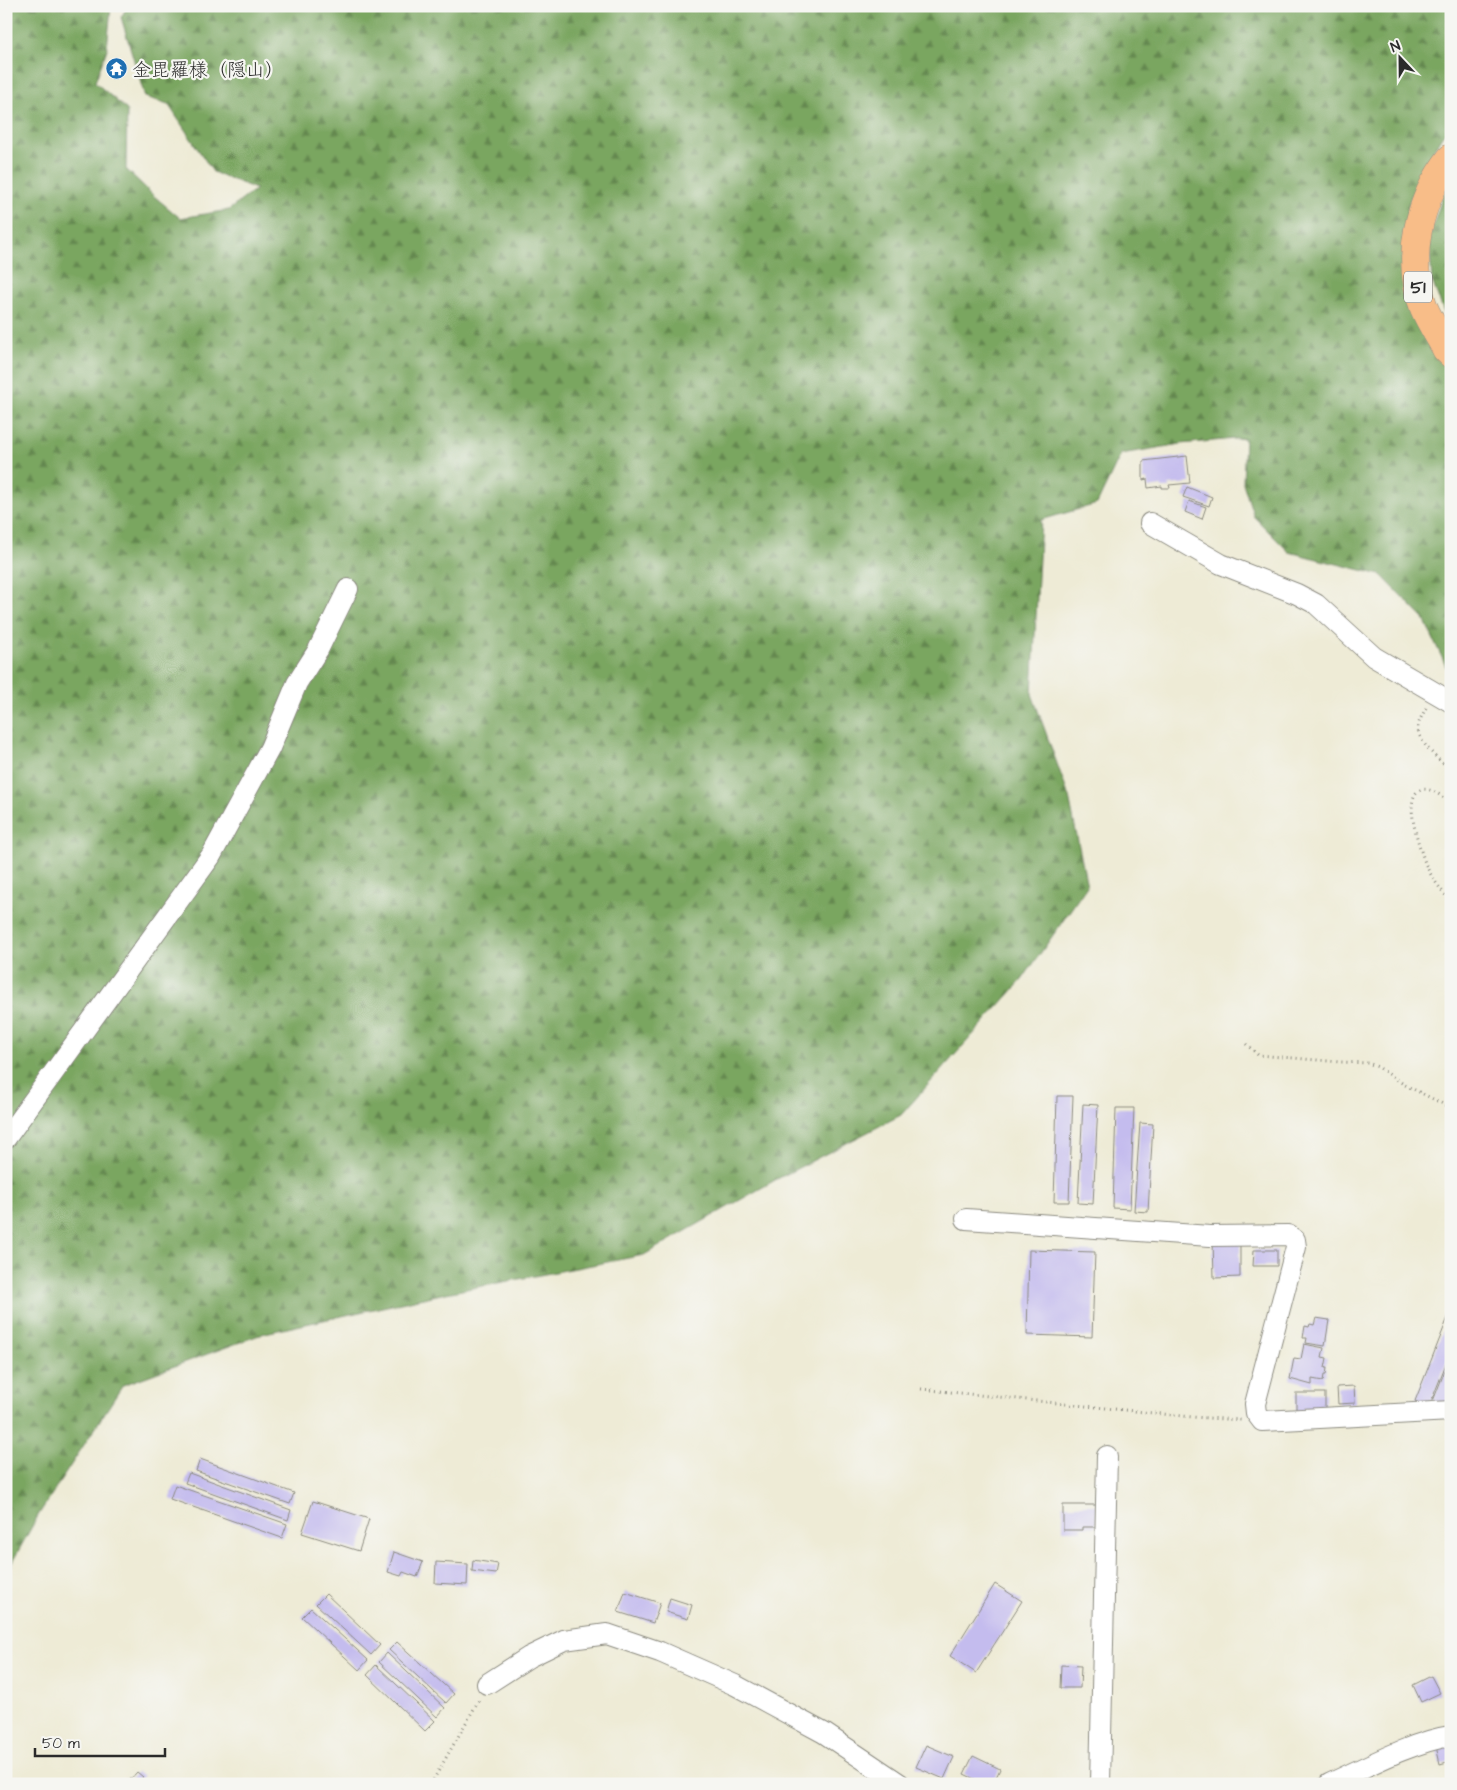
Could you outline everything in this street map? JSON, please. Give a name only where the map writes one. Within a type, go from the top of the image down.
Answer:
[{"type":"main road","name":"51","points":[[1451,158],[1440,172],[1422,213],[1415,255],[1417,282],[1425,308],[1446,349],[1451,354]]},
{"type":"street","points":[[1150,523],[1221,564],[1297,594],[1316,604],[1374,657],[1444,698]]},
{"type":"street","points":[[6,1138],[211,856],[270,748],[296,683],[318,650],[348,589]]},
{"type":"street","points":[[966,1219],[1210,1236],[1288,1235],[1295,1240],[1296,1248],[1255,1404],[1256,1414],[1262,1421],[1451,1412]]},
{"type":"street","points":[[1100,1784],[1106,1456]]},
{"type":"street","points":[[487,1684],[529,1657],[564,1640],[607,1634],[660,1652],[735,1685],[824,1733],[900,1784]]},
{"type":"street","points":[[1329,1784],[1410,1748],[1451,1736]]},
{"type":"path","points":[[1444,698],[1423,714],[1418,729],[1426,746],[1451,770]]},
{"type":"path","points":[[1451,804],[1430,790],[1424,789],[1413,796],[1411,805],[1420,847],[1426,864],[1438,885],[1451,902]]},
{"type":"path","points":[[1246,1044],[1258,1055],[1368,1063],[1378,1067],[1405,1085],[1451,1108]]},
{"type":"path","points":[[921,1389],[1192,1417],[1262,1421]]},
{"type":"path","points":[[431,1784],[487,1684]]},
{"type":"green space","points":[[6,6],[111,7],[107,49],[95,82],[127,110],[126,169],[180,218],[229,210],[256,189],[213,172],[168,104],[145,97],[121,17],[128,6],[1451,6],[1451,127],[1442,136],[1425,164],[1410,200],[1403,232],[1403,263],[1431,348],[1451,372],[1451,677],[1424,619],[1381,575],[1289,552],[1254,517],[1243,483],[1245,438],[1181,444],[1121,454],[1097,504],[1041,520],[1032,694],[1069,797],[1087,886],[1022,980],[901,1115],[777,1179],[644,1255],[446,1293],[265,1333],[123,1385],[39,1514],[6,1573]]},
{"type":"green space","points":[[1451,180],[1451,325],[1447,320],[1432,281],[1429,238],[1442,198]]},
{"type":"building","points":[[1187,456],[1190,483],[1169,485],[1170,488],[1162,488],[1162,486],[1148,488],[1147,479],[1143,480],[1143,461]]},
{"type":"building","points":[[1187,487],[1212,497],[1209,506],[1183,497]]},
{"type":"building","points":[[1189,501],[1206,507],[1202,519],[1185,512]]},
{"type":"building","points":[[1057,1096],[1073,1096],[1069,1202],[1054,1202]]},
{"type":"building","points":[[1083,1104],[1098,1105],[1093,1204],[1078,1203]]},
{"type":"building","points":[[1116,1108],[1134,1108],[1130,1209],[1113,1208]]},
{"type":"building","points":[[1140,1123],[1153,1124],[1148,1212],[1134,1211]]},
{"type":"building","points":[[1240,1239],[1240,1277],[1214,1278],[1213,1240]]},
{"type":"building","points":[[1029,1250],[1095,1252],[1092,1337],[1027,1335]]},
{"type":"building","points":[[1254,1250],[1277,1250],[1277,1266],[1253,1266]]},
{"type":"building","points":[[1451,1310],[1451,1351],[1429,1407],[1415,1401]]},
{"type":"building","points":[[1316,1318],[1329,1320],[1325,1346],[1306,1343],[1307,1338],[1303,1338],[1305,1326],[1314,1325]]},
{"type":"building","points":[[1304,1344],[1324,1348],[1322,1357],[1327,1358],[1326,1375],[1324,1375],[1323,1381],[1312,1379],[1312,1385],[1290,1379],[1294,1358],[1301,1359]]},
{"type":"building","points":[[1451,1355],[1451,1401],[1448,1400],[1446,1406],[1433,1401]]},
{"type":"building","points":[[1354,1386],[1355,1403],[1338,1404],[1337,1387]]},
{"type":"building","points":[[1296,1393],[1325,1393],[1325,1411],[1296,1411]]},
{"type":"building","points":[[200,1459],[294,1493],[290,1504],[196,1471]]},
{"type":"building","points":[[189,1473],[291,1510],[288,1520],[185,1483]]},
{"type":"building","points":[[175,1485],[287,1524],[282,1538],[170,1499]]},
{"type":"building","points":[[313,1501],[369,1519],[359,1551],[302,1533]]},
{"type":"building","points":[[1063,1505],[1097,1505],[1096,1527],[1082,1527],[1082,1530],[1063,1530]]},
{"type":"building","points":[[394,1552],[423,1562],[417,1577],[403,1572],[401,1576],[388,1572]]},
{"type":"building","points":[[473,1560],[498,1564],[496,1574],[472,1571]]},
{"type":"building","points":[[436,1562],[468,1564],[467,1585],[435,1583]]},
{"type":"building","points":[[995,1584],[1022,1601],[976,1673],[950,1656]]},
{"type":"building","points":[[625,1592],[660,1603],[653,1623],[618,1612]]},
{"type":"building","points":[[326,1594],[380,1645],[371,1655],[316,1604]]},
{"type":"building","points":[[670,1598],[692,1605],[688,1619],[666,1612]]},
{"type":"building","points":[[311,1608],[368,1660],[359,1670],[302,1617]]},
{"type":"building","points":[[397,1642],[454,1694],[446,1703],[389,1650]]},
{"type":"building","points":[[387,1653],[445,1708],[437,1717],[379,1662]]},
{"type":"building","points":[[376,1665],[435,1721],[425,1731],[367,1675]]},
{"type":"building","points":[[1061,1665],[1081,1666],[1080,1688],[1060,1688]]},
{"type":"building","points":[[1431,1676],[1440,1693],[1421,1702],[1413,1685]]},
{"type":"building","points":[[1450,1743],[1451,1761],[1440,1764],[1436,1746]]},
{"type":"building","points":[[926,1745],[954,1757],[944,1779],[916,1767]]},
{"type":"building","points":[[973,1756],[1000,1769],[993,1784],[985,1784],[964,1774]]},
{"type":"building","points":[[137,1772],[143,1777],[137,1784],[126,1784]]},
{"type":"place","name":"金毘羅様（隠山）","points":[[116,69]]}]
